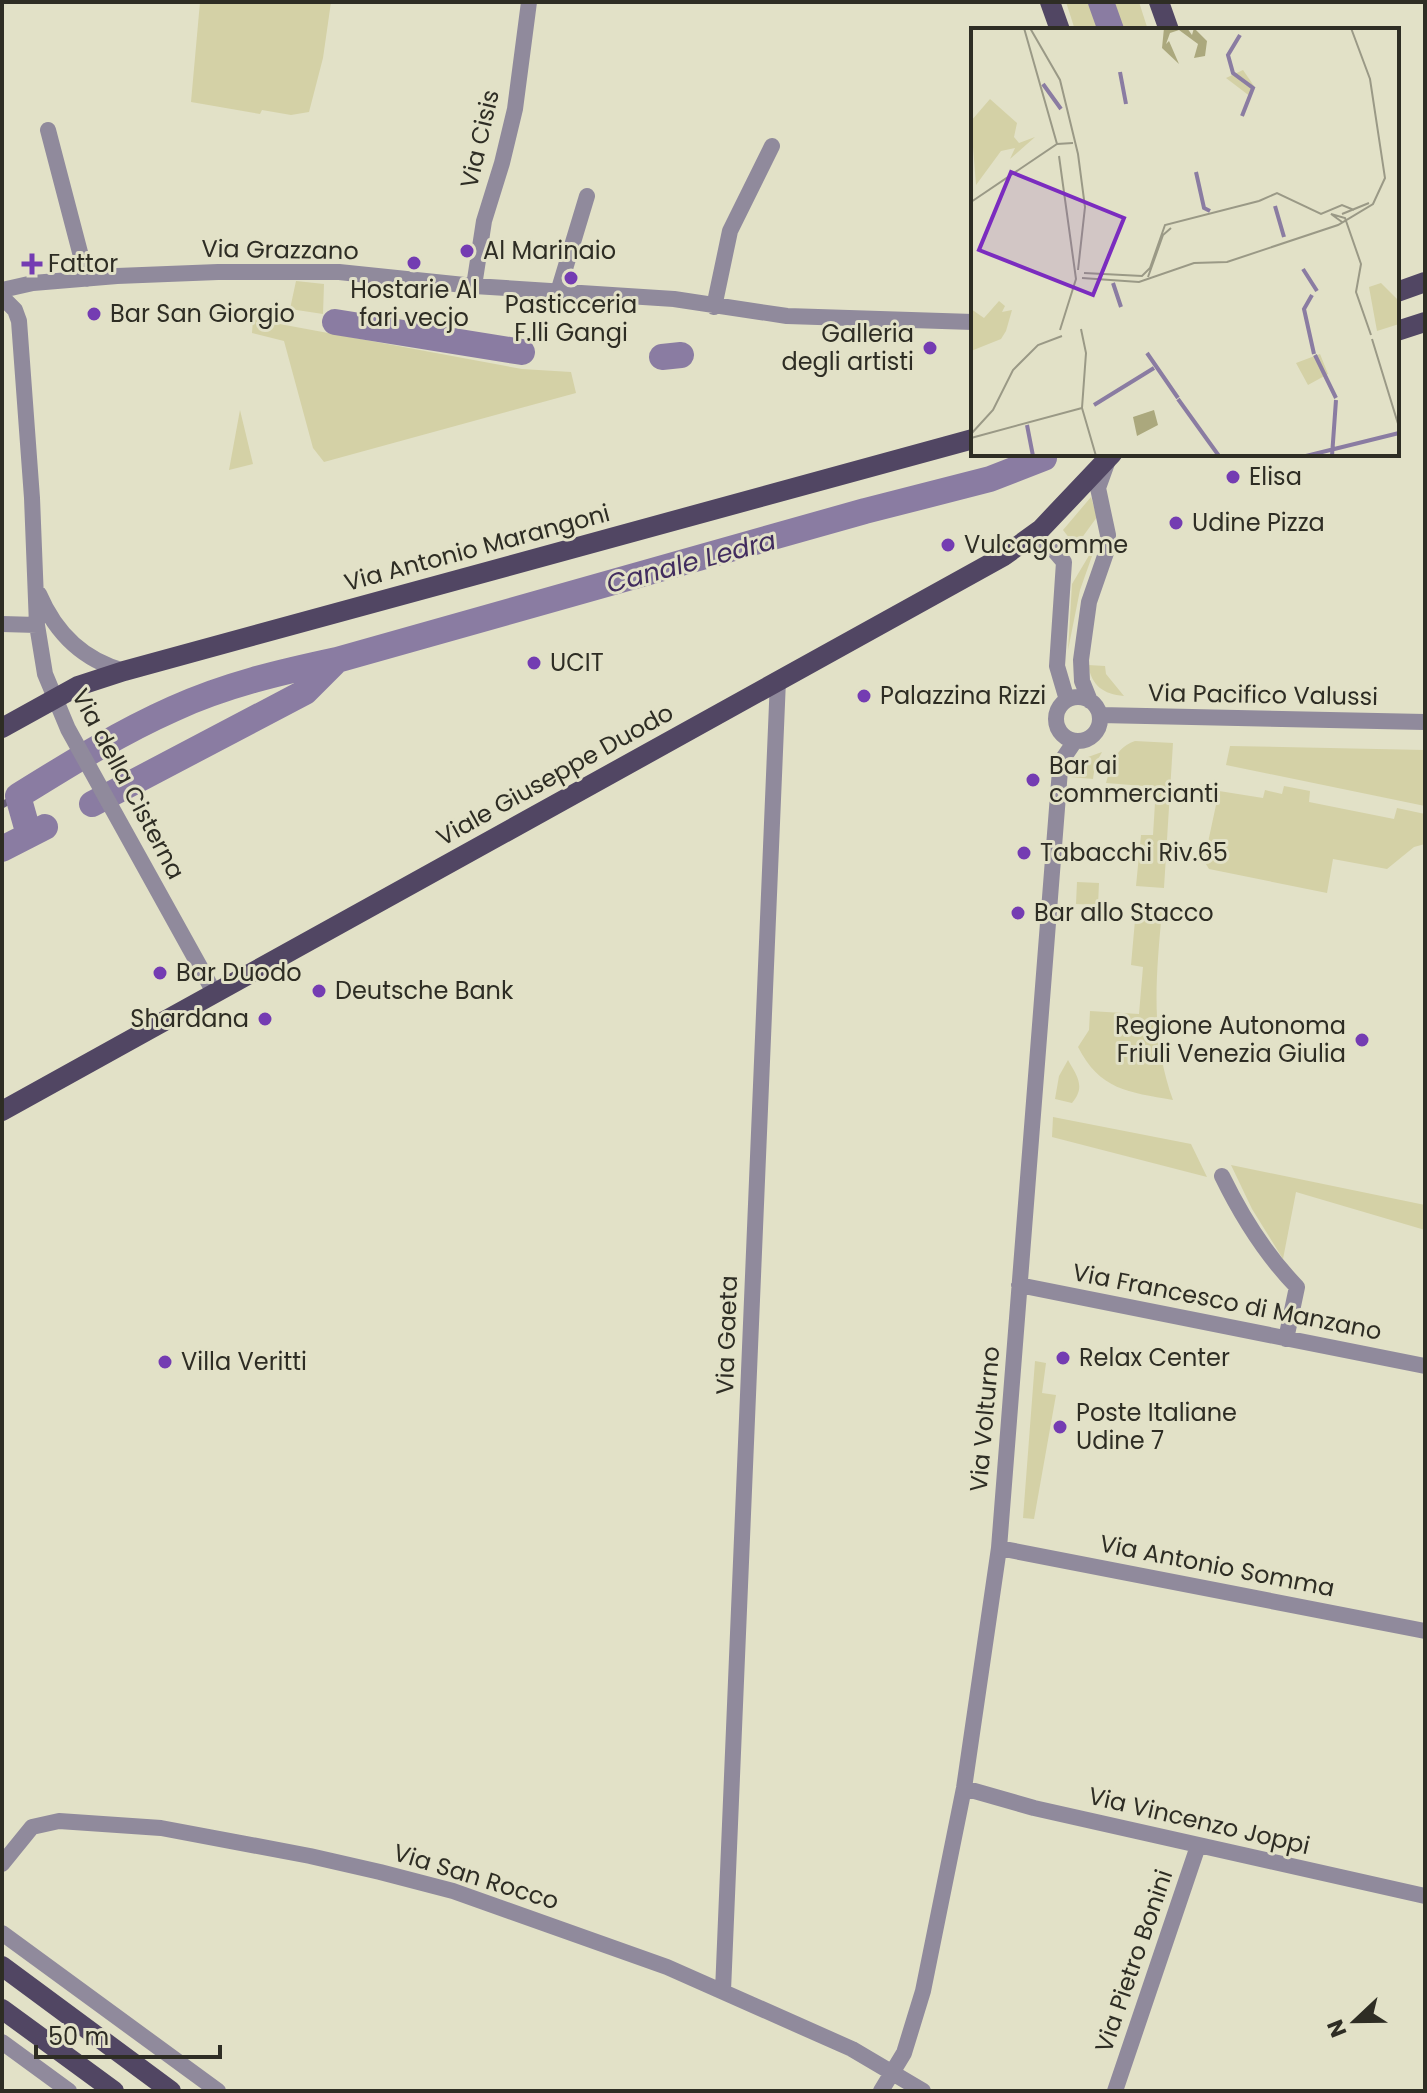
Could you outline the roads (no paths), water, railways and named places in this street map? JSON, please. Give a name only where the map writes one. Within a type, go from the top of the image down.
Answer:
[{"type":"main road","points":[[1050,2],[1059,28]]},
{"type":"main road","points":[[1159,2],[1168,28]]},
{"type":"main road","points":[[1399,277],[1425,272]]},
{"type":"main road","points":[[1399,291],[1425,282]]},
{"type":"main road","points":[[1399,330],[1425,322]]},
{"type":"main road","name":"Via Antonio Marangoni","points":[[2,728],[78,686],[124,671],[971,440]]},
{"type":"main road","name":"Viale Giuseppe Duodo","points":[[2,1111],[1022,545],[1060,510],[1110,456]]},
{"type":"main road","points":[[2,1966],[171,2091]]},
{"type":"main road","points":[[2,2009],[114,2091]]},
{"type":"street","name":"Via Cisis","points":[[474,286],[484,221],[515,109],[529,2]]},
{"type":"street","points":[[48,130],[87,279]]},
{"type":"street","points":[[714,307],[730,231],[772,146]]},
{"type":"street","points":[[558,292],[587,196]]},
{"type":"street","name":"Via Grazzano","points":[[2,290],[33,283],[218,272],[339,272],[474,286],[674,299],[787,316],[971,322]]},
{"type":"street","name":"Via della Cisterna","points":[[2,297],[15,310],[19,321],[32,498],[37,625],[45,674],[71,735],[215,994]]},
{"type":"street","points":[[1095,708],[1082,681],[1081,660],[1089,602],[1106,553],[1108,535],[1098,488],[1110,456]]},
{"type":"street","points":[[1022,545],[1052,548],[1064,562],[1057,666],[1067,700]]},
{"type":"street","name":"Via della Cisterna","points":[[35,586],[54,625],[70,643],[104,666],[124,671]]},
{"type":"street","points":[[2,624],[37,625]]},
{"type":"street","name":"Via Gaeta","points":[[723,1991],[778,680]]},
{"type":"street","points":[[1075,741],[1063,735],[1056,724],[1057,710],[1067,700],[1078,697],[1095,708]]},
{"type":"street","name":"Via Pacifico Valussi","points":[[1095,708],[1425,722]]},
{"type":"street","name":"Via Volturno","points":[[881,2091],[894,2072],[912,2029],[923,1991],[964,1788],[999,1548],[1060,770],[1066,753],[1075,741],[1094,735],[1100,722],[1095,708]]},
{"type":"street","points":[[1222,1176],[1267,1253],[1297,1287],[1286,1339]]},
{"type":"street","name":"Via Francesco di Manzano","points":[[1019,1285],[1425,1366]]},
{"type":"street","name":"Via Antonio Somma","points":[[999,1548],[1425,1631]]},
{"type":"street","name":"Via Vincenzo Joppi","points":[[964,1788],[1034,1808],[1425,1896]]},
{"type":"street","name":"Via San Rocco","points":[[2,1864],[32,1827],[47,1822],[78,1821],[161,1828],[236,1841],[453,1891],[667,1967],[852,2049],[923,2091]]},
{"type":"street","name":"Via Pietro Bonini","points":[[1115,2091],[1198,1846]]},
{"type":"street","points":[[2,1933],[218,2091]]},
{"type":"street","points":[[2,2042],[69,2091]]},
{"type":"waterway","points":[[1101,2],[1110,28]]},
{"type":"waterway","points":[[335,322],[522,352]]},
{"type":"waterway","points":[[662,357],[681,355]]},
{"type":"waterway","name":"Canale Ledra","points":[[92,804],[305,692],[337,660],[865,511],[990,479],[1044,458]]},
{"type":"waterway","name":"Canale Ledra","points":[[29,835],[18,796],[94,750],[193,700],[274,674],[337,660]]},
{"type":"waterway","name":"Canale Ledra","points":[[2,805],[18,796]]},
{"type":"waterway","name":"Canale Ledra","points":[[2,849],[45,827]]},
{"type":"place","name":"Al Marinaio","points":[[467,251]]},
{"type":"place","name":"Hostarie Al fari vecjo","points":[[414,263]]},
{"type":"place","name":"Fattor","points":[[32,264]]},
{"type":"place","name":"Pasticceria F.lli Gangi","points":[[571,278]]},
{"type":"place","name":"Bar San Giorgio","points":[[94,314]]},
{"type":"place","name":"Galleria degli artisti","points":[[930,348]]},
{"type":"place","name":"Elisa","points":[[1233,477]]},
{"type":"place","name":"Udine Pizza","points":[[1176,523]]},
{"type":"place","name":"Vulcagomme","points":[[948,545]]},
{"type":"place","name":"UCIT","points":[[534,663]]},
{"type":"place","name":"Palazzina Rizzi","points":[[864,696]]},
{"type":"place","name":"Bar ai commercianti","points":[[1033,780]]},
{"type":"place","name":"Tabacchi Riv.65","points":[[1024,853]]},
{"type":"place","name":"Bar allo Stacco","points":[[1018,913]]},
{"type":"place","name":"Bar Duodo","points":[[160,973]]},
{"type":"place","name":"Deutsche Bank","points":[[319,991]]},
{"type":"place","name":"Shardana","points":[[265,1019]]},
{"type":"place","name":"Regione Autonoma Friuli Venezia Giulia","points":[[1362,1040]]},
{"type":"place","name":"Relax Center","points":[[1063,1358]]},
{"type":"place","name":"Villa Veritti","points":[[165,1362]]},
{"type":"place","name":"Poste Italiane Udine 7","points":[[1060,1427]]}]
